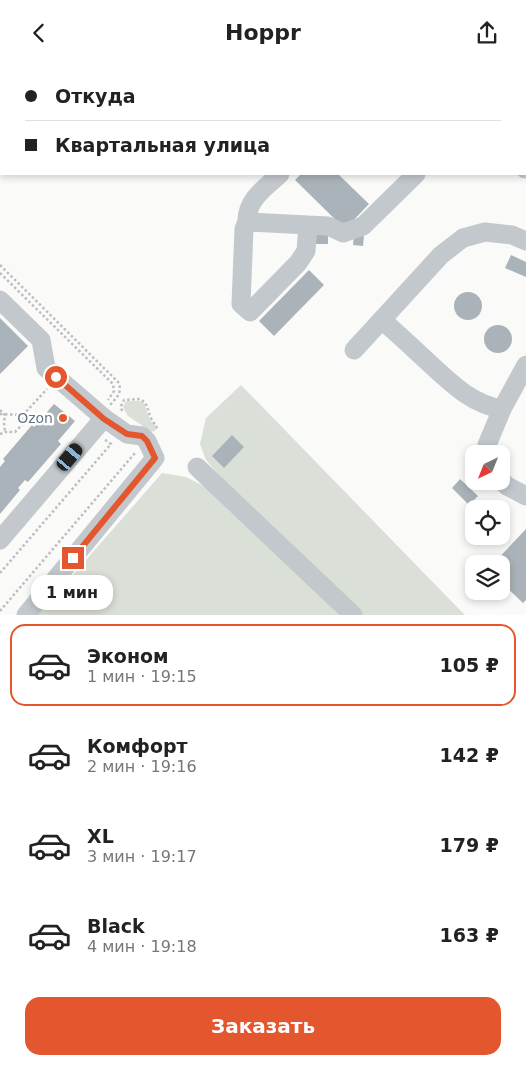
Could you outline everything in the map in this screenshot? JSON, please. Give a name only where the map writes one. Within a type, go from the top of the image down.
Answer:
[{"type":"street","points":[[279,175],[258,193],[247,212],[248,222],[244,229],[241,305],[250,312],[298,263],[306,251],[308,225]]},
{"type":"street","points":[[248,222],[328,225],[343,233],[363,226],[415,175]]},
{"type":"street","points":[[354,350],[441,255],[463,238],[485,232],[512,235],[526,241]]},
{"type":"street","points":[[0,300],[42,340],[46,368],[99,419],[127,434],[142,436],[147,441],[155,458],[26,615]]},
{"type":"street","points":[[382,320],[468,397],[490,407],[502,409]]},
{"type":"street","points":[[487,445],[502,409],[526,365]]},
{"type":"street","points":[[0,540],[99,419]]},
{"type":"street","points":[[197,467],[353,615]]},
{"type":"street","points":[[510,488],[526,496]]},
{"type":"path","points":[[0,265],[119,383],[120,395],[99,419]]},
{"type":"path","points":[[0,273],[113,384],[114,391],[112,396],[99,419]]},
{"type":"path","points":[[0,435],[5,432],[15,432],[22,425],[24,415],[40,397]]},
{"type":"path","points":[[0,611],[142,445],[142,436],[146,430],[150,433],[156,433],[156,424],[151,419],[146,404],[140,399],[124,400],[121,411],[125,415]]},
{"type":"path","points":[[0,412],[5,415],[24,415]]},
{"type":"path","points":[[5,415],[5,432]]},
{"type":"path","points":[[0,573],[111,444],[99,419]]},
{"type":"shaded area","points":[[241,385],[465,615],[363,615],[229,487],[206,460],[200,444],[206,418]]},
{"type":"shaded area","points":[[126,401],[140,401],[144,403],[156,430],[152,432],[128,416],[123,407]]},
{"type":"shaded area","points":[[162,473],[186,477],[213,491],[339,615],[38,615]]},
{"type":"building","points":[[300,175],[339,175],[369,204],[345,229],[295,180]]},
{"type":"building","points":[[314,234],[328,234],[328,244],[314,244]]},
{"type":"building","points":[[354,235],[364,235],[363,246],[353,245]]},
{"type":"building","points":[[511,255],[526,262],[526,277],[505,268]]},
{"type":"building","points":[[309,270],[324,285],[274,336],[259,321]]},
{"type":"building","points":[[468,292],[478,296],[482,306],[478,316],[468,320],[458,316],[454,306],[458,296]]},
{"type":"building","points":[[0,318],[28,346],[0,374]]},
{"type":"building","points":[[498,325],[508,329],[512,339],[508,349],[498,353],[488,349],[484,339],[488,329]]},
{"type":"building","points":[[54,404],[75,421],[58,441],[61,444],[28,482],[25,480],[18,488],[20,490],[0,514],[0,467],[5,461],[3,459],[32,425],[34,427]]},
{"type":"building","points":[[232,435],[244,447],[224,468],[212,456]]},
{"type":"building","points":[[460,479],[465,484],[465,490],[472,490],[478,496],[474,500],[465,501],[452,488]]},
{"type":"building","points":[[526,529],[526,600],[523,603],[510,591],[510,555],[501,555]]},
{"type":"place","name":"Ozon","points":[[63,418]]},
{"type":"route","points":[[56,377],[104,419],[127,434],[142,436],[147,441],[155,458],[73,558]]}]
